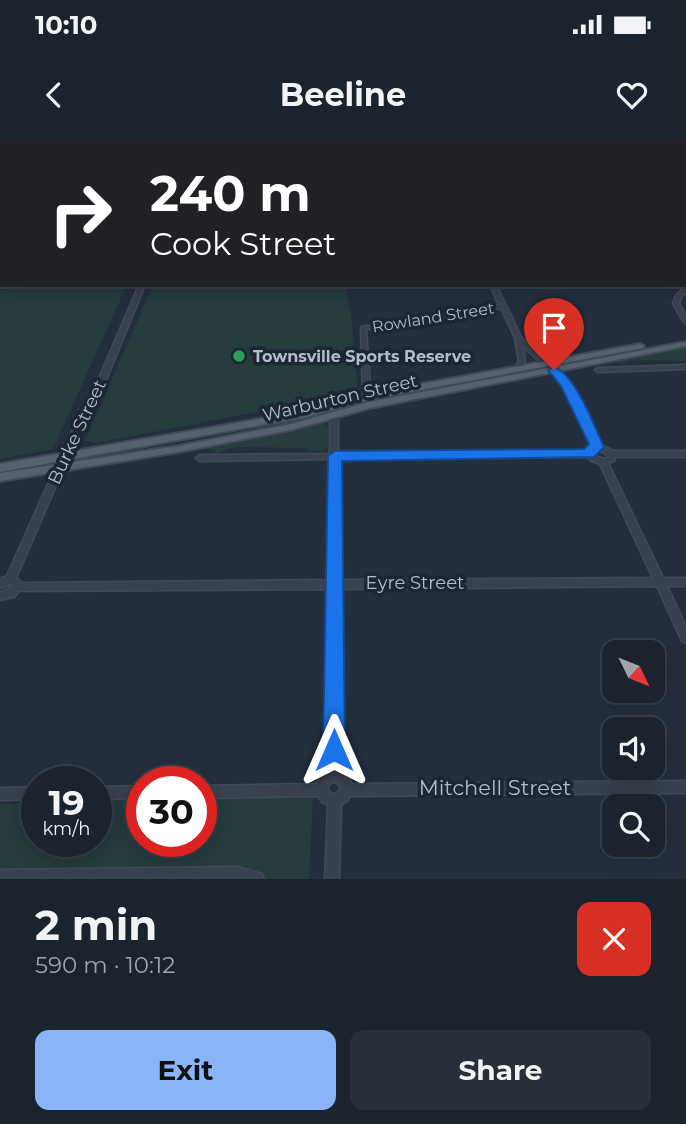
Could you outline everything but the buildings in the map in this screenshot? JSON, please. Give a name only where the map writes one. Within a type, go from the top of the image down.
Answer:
[{"type":"main road","name":"Warburton Street","points":[[0,468],[306,414],[367,397],[686,337]]},
{"type":"main road","name":"Warburton Street","points":[[0,477],[178,449],[334,416],[369,405],[686,344]]},
{"type":"street","name":"Burke Street","points":[[14,583],[65,456],[95,397],[141,287]]},
{"type":"street","points":[[494,287],[518,338],[522,362],[517,369]]},
{"type":"street","points":[[686,289],[678,296],[676,303],[686,321]]},
{"type":"street","name":"Rowland Street","points":[[367,397],[363,328],[503,306]]},
{"type":"street","points":[[518,338],[567,384],[597,447],[607,458],[659,582],[686,638]]},
{"type":"street","points":[[598,370],[686,367]]},
{"type":"street","points":[[334,416],[334,775]]},
{"type":"street","points":[[589,454],[591,448],[597,447]]},
{"type":"street","points":[[200,458],[589,454],[607,458],[686,454]]},
{"type":"street","name":"Eyre Street","points":[[14,583],[686,582]]},
{"type":"street","points":[[0,584],[14,583],[13,592],[1,598]]},
{"type":"street","points":[[334,775],[344,781],[345,790],[342,797],[335,801]]},
{"type":"street","points":[[334,775],[325,779],[322,790],[325,797],[335,801]]},
{"type":"street","name":"Mitchell Street","points":[[345,790],[686,787]]},
{"type":"street","points":[[217,792],[322,790]]},
{"type":"street","points":[[0,793],[21,793]]},
{"type":"street","points":[[332,879],[335,801]]},
{"type":"street","points":[[0,877],[237,874],[257,879]]},
{"type":"green space","points":[[26,287],[126,287],[53,449],[0,459],[0,290]]},
{"type":"green space","name":"Townsville Sports Reserve","points":[[152,287],[345,287],[351,313],[358,392],[97,443],[85,441]]},
{"type":"green space","points":[[686,347],[686,361],[632,360],[622,365],[616,361]]},
{"type":"green space","points":[[321,422],[328,427],[328,447],[324,451],[310,451],[308,448],[236,447],[217,453],[203,447]]},
{"type":"green space","points":[[313,794],[309,879],[0,879],[0,804],[21,803],[21,857],[112,857],[112,800],[126,800],[126,857],[217,857],[217,797]]},
{"type":"place","name":"Townsville Sports Reserve","points":[[239,356]]},
{"type":"route","points":[[334,750],[335,456],[589,454],[591,448],[597,447],[567,384],[554,370]]}]
